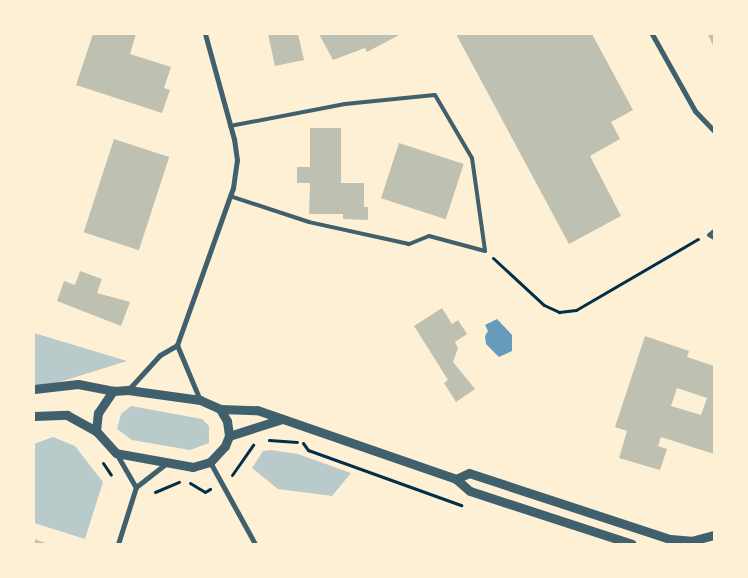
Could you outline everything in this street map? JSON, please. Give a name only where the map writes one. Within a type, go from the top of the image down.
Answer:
[{"type":"street","points":[[128,390],[160,355],[177,345],[230,196],[237,160],[230,126],[205,34]]},
{"type":"street","points":[[652,34],[694,111],[714,131]]},
{"type":"street","points":[[177,345],[200,400]]},
{"type":"street","points":[[34,389],[78,384],[113,391],[128,390],[200,400],[220,409],[251,409],[456,479],[470,491],[632,544]]},
{"type":"street","points":[[96,431],[98,413],[113,391]]},
{"type":"street","points":[[116,452],[193,468],[210,462],[225,446],[229,436],[227,421],[220,409]]},
{"type":"street","points":[[34,416],[67,415],[96,431],[116,452],[136,487]]},
{"type":"street","points":[[229,436],[282,419]]},
{"type":"street","points":[[210,462],[255,544]]},
{"type":"street","points":[[118,544],[136,487],[167,463]]},
{"type":"street","points":[[456,479],[469,473],[670,539],[691,541],[714,535]]},
{"type":"lane","points":[[230,126],[345,104],[435,95],[472,158],[485,251],[429,236],[409,244],[309,222],[230,196]]},
{"type":"lane","points":[[714,231],[708,235],[714,238]]},
{"type":"path","points":[[485,251],[544,305],[559,312],[576,310],[694,240],[708,235]]},
{"type":"path","points":[[97,456],[114,479],[136,487],[154,492],[178,482],[189,482],[205,492],[233,474],[256,440]]},
{"type":"path","points":[[265,440],[302,442],[308,450],[469,507]]},
{"type":"shaded area","points":[[34,333],[127,361],[34,390]]},
{"type":"shaded area","points":[[131,406],[202,419],[209,426],[209,443],[190,450],[132,440],[117,429],[121,414]]},
{"type":"shaded area","points":[[53,437],[75,446],[103,482],[85,539],[34,523],[34,444]]},
{"type":"shaded area","points":[[271,450],[298,454],[351,473],[332,496],[278,489],[252,468],[263,451]]},
{"type":"water","points":[[497,319],[512,335],[512,351],[499,357],[486,344],[485,336],[488,331],[485,325]]},
{"type":"building","points":[[93,34],[136,34],[130,54],[171,67],[164,88],[170,90],[162,113],[76,85]]},
{"type":"building","points":[[268,34],[298,34],[304,60],[275,66]]},
{"type":"building","points":[[319,34],[401,34],[367,52],[365,48],[333,60]]},
{"type":"building","points":[[456,34],[592,34],[633,110],[611,122],[620,139],[590,156],[621,216],[569,244]]},
{"type":"building","points":[[708,34],[714,34],[714,48]]},
{"type":"building","points":[[310,128],[341,128],[341,183],[364,183],[364,207],[368,207],[368,220],[343,219],[343,214],[309,214],[310,183],[297,183],[297,167],[310,167]]},
{"type":"building","points":[[114,139],[169,157],[139,250],[84,232]]},
{"type":"building","points":[[399,143],[464,164],[446,219],[381,198]]},
{"type":"building","points":[[80,271],[102,279],[97,293],[130,302],[121,326],[57,301],[64,281],[75,285]]},
{"type":"building","points":[[442,308],[452,324],[458,320],[467,334],[455,342],[458,348],[453,362],[475,389],[456,402],[444,383],[448,380],[414,326]]},
{"type":"building","points":[[645,336],[689,351],[687,357],[714,366],[714,454],[661,437],[658,446],[667,449],[660,470],[619,458],[627,431],[615,427]],"holes":[[[677,388],[707,398],[701,415],[671,406]]]},
{"type":"building","points":[[34,539],[48,544],[34,544]]}]
